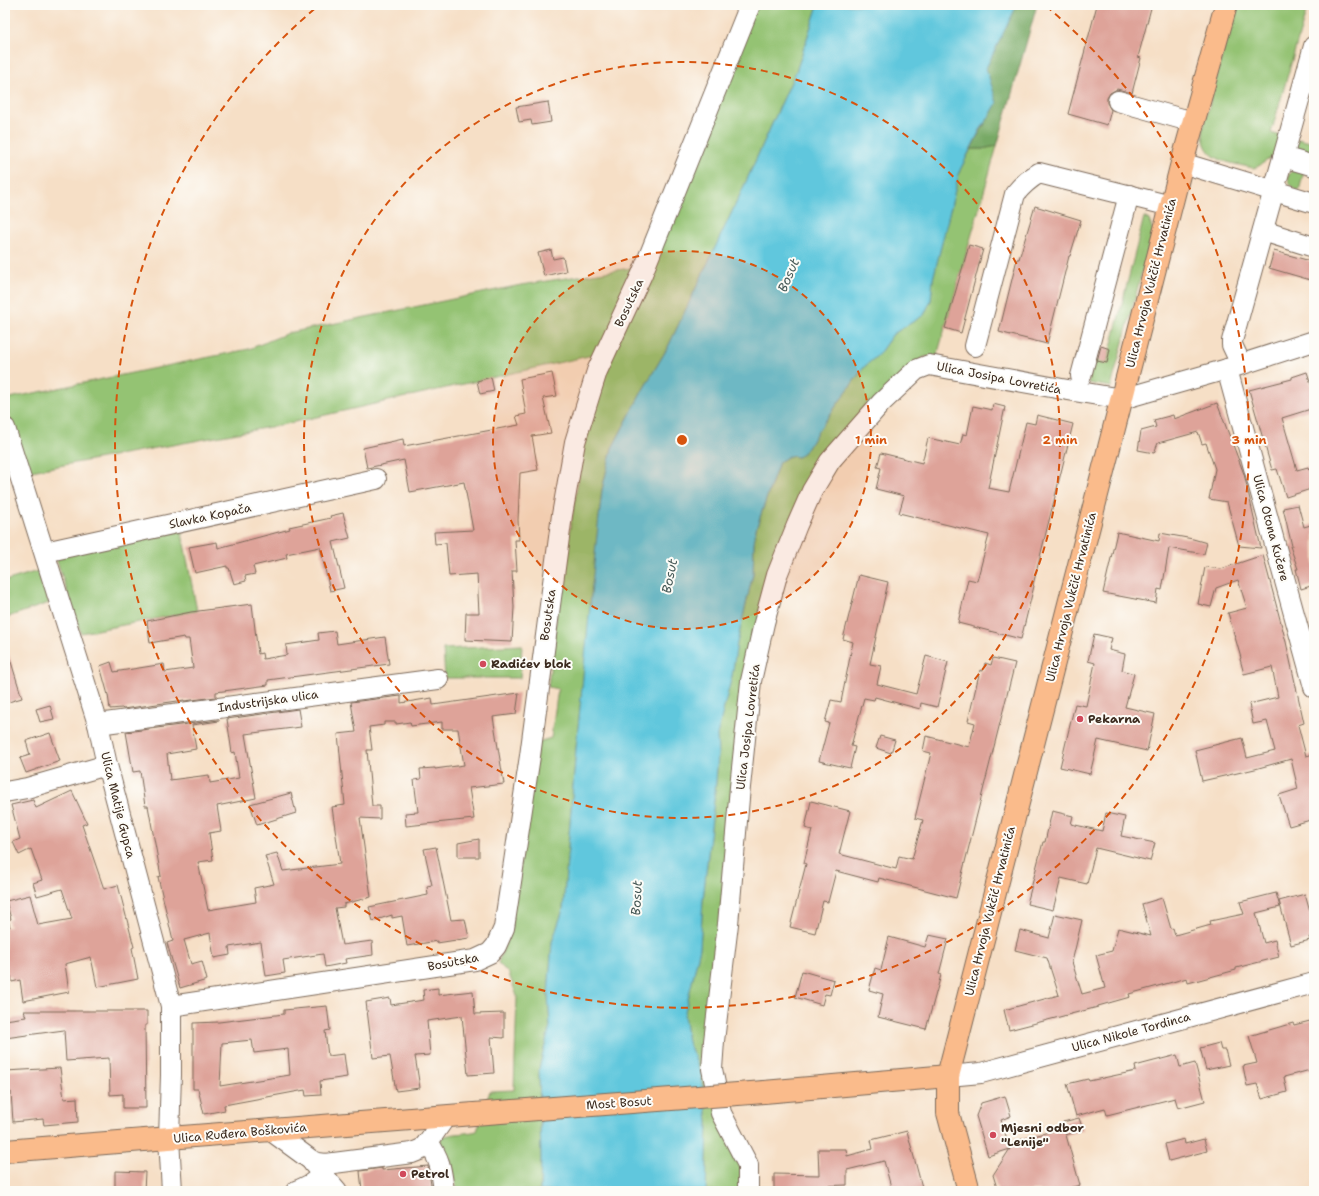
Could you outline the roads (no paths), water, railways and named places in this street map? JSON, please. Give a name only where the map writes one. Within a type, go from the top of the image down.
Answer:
[{"type":"main road","name":"Ulica Hrvoja Vukčić Hrvatinića","points":[[969,1191],[948,1113],[948,1076],[1182,163],[1226,5]]},
{"type":"main road","name":"Most Bosut","points":[[474,1114],[764,1092],[948,1076]]},
{"type":"main road","name":"Ulica Ruđera Boškovića","points":[[5,1151],[474,1114]]},
{"type":"street","name":"Bosutska","points":[[171,1006],[475,960],[490,953],[496,946],[504,928],[530,756],[562,515],[574,442],[597,371],[642,274],[750,5]]},
{"type":"street","name":"Ulica Otona Kučere","points":[[1314,46],[1232,341],[1234,367],[1314,687]]},
{"type":"street","points":[[1118,101],[1193,122]]},
{"type":"street","points":[[1283,157],[1314,166]]},
{"type":"street","points":[[1182,163],[1314,203]]},
{"type":"street","points":[[975,346],[1015,194],[1020,186],[1039,172],[1171,206]]},
{"type":"street","points":[[1081,376],[1129,195]]},
{"type":"street","points":[[1263,231],[1314,246]]},
{"type":"street","points":[[1122,399],[1234,367],[1314,341]]},
{"type":"street","name":"Ulica Josipa Lovretića","points":[[748,1191],[748,1165],[722,1113],[712,1069],[714,1041],[728,924],[751,681],[777,575],[812,491],[830,461],[881,402],[916,370],[929,365],[1062,390],[1122,399]]},
{"type":"street","name":"Ulica Matije Gupca","points":[[5,428],[98,724],[107,765],[171,1006],[169,1138],[172,1191]]},
{"type":"street","name":"Slavka Kopača","points":[[45,552],[376,479]]},
{"type":"street","name":"Industrijska ulica","points":[[98,724],[438,679]]},
{"type":"street","points":[[5,792],[27,788],[107,765]]},
{"type":"street","name":"Ulica Nikole Tordinca","points":[[948,1076],[981,1073],[1314,984]]},
{"type":"street","points":[[319,1166],[412,1153],[422,1149],[446,1116]]},
{"type":"street","points":[[270,1130],[319,1166],[337,1191]]},
{"type":"street","points":[[428,1142],[436,1153],[441,1166],[444,1191]]},
{"type":"street","points":[[296,1191],[313,1184],[319,1166]]},
{"type":"water","name":"Bosut","points":[[818,5],[1017,5],[986,68],[997,103],[980,130],[960,170],[933,279],[931,300],[924,315],[893,334],[878,355],[864,367],[816,434],[808,448],[798,457],[789,456],[779,462],[756,529],[753,574],[737,643],[732,676],[717,735],[718,754],[716,782],[703,900],[700,948],[684,1016],[688,1042],[701,1072],[708,1121],[706,1191],[540,1191],[541,1159],[539,1069],[550,1026],[548,994],[552,942],[563,910],[576,748],[602,490],[612,448],[668,347],[739,197],[797,69]]},
{"type":"place","name":"Radićev blok","points":[[483,664]]},
{"type":"place","name":"Pekarna","points":[[1080,719]]},
{"type":"place","name":"Mjesni odbor \"Lenije\"","points":[[993,1135]]},
{"type":"place","name":"Petrol","points":[[403,1174]]}]
